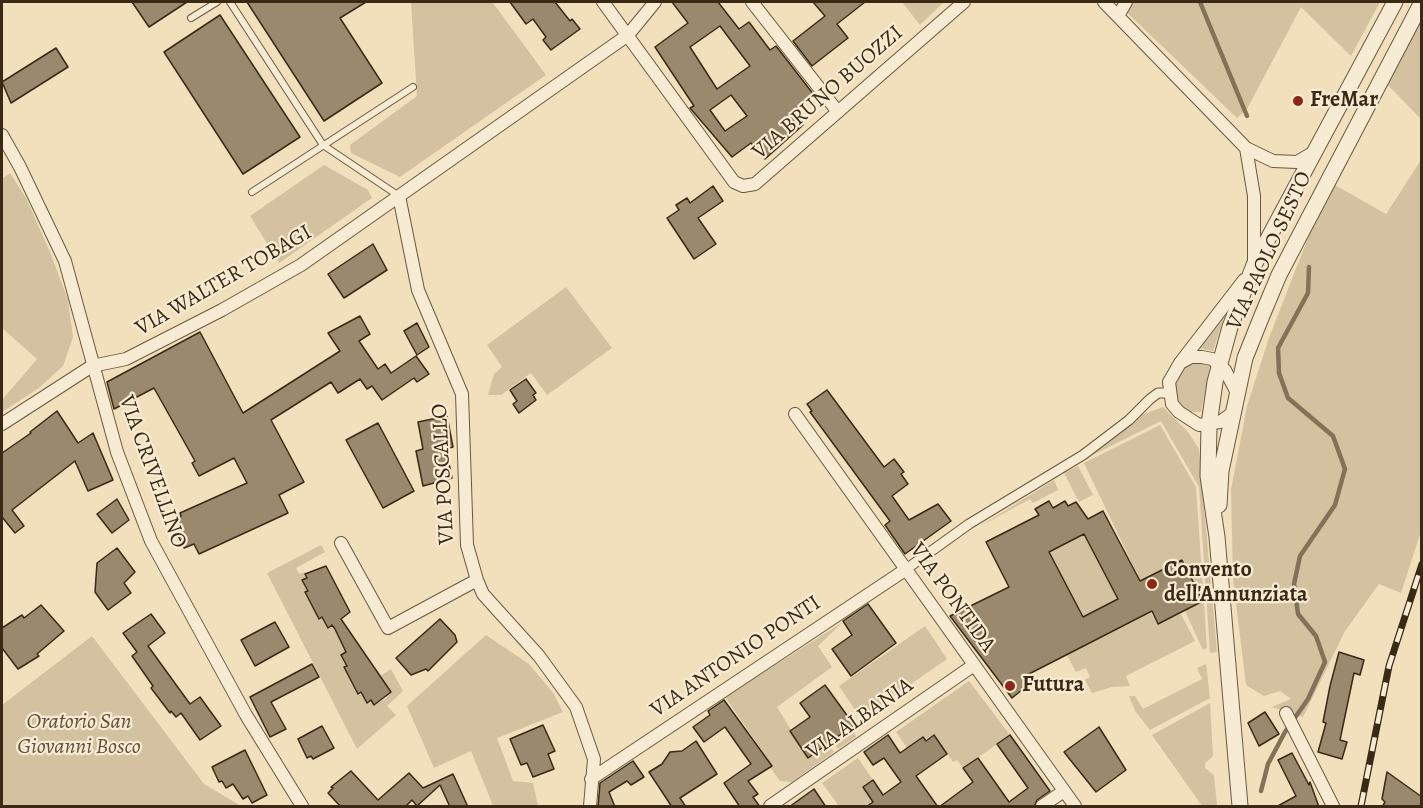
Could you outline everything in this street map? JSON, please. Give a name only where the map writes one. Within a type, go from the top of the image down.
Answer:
[{"type":"street","points":[[603,2],[628,35]]},
{"type":"street","name":"VIA WALTER TOBAGI","points":[[92,366],[126,359],[222,310],[301,265],[628,35],[655,2]]},
{"type":"street","points":[[752,2],[838,112]]},
{"type":"street","name":"VIA BRUNO BUOZZI","points":[[628,35],[734,182],[743,186],[755,184],[964,2]]},
{"type":"street","points":[[1104,2],[1246,148],[1273,161],[1297,162],[1317,151]]},
{"type":"street","points":[[1118,16],[1126,2]]},
{"type":"street","name":"VIA PAOLO SESTO","points":[[1240,807],[1217,537],[1208,476],[1209,425],[1220,364],[1230,327],[1254,265],[1395,2]]},
{"type":"street","name":"VIA PAOLO SESTO","points":[[1217,537],[1221,471],[1245,358],[1279,275],[1422,2]]},
{"type":"street","name":"VIA CRIVELLINO","points":[[2,135],[65,261],[117,452],[151,541],[246,715],[302,807]]},
{"type":"street","points":[[1246,148],[1254,196],[1254,265]]},
{"type":"street","name":"VIA POSCALLO","points":[[399,196],[418,290],[462,394],[466,545],[483,594],[539,656],[576,707],[594,759],[590,807]]},
{"type":"street","name":"VIA PAOLO SESTO","points":[[1169,393],[1173,372],[1254,265]]},
{"type":"street","points":[[1180,363],[1191,357],[1202,357],[1220,364],[1231,378],[1237,393]]},
{"type":"street","points":[[2,424],[92,366]]},
{"type":"street","points":[[905,570],[969,524],[1083,455],[1129,420],[1158,393],[1169,393],[1179,412],[1199,425],[1220,422],[1234,412]]},
{"type":"street","name":"VIA PONTIDA","points":[[795,414],[1075,807]]},
{"type":"street","points":[[341,543],[388,628],[477,580]]},
{"type":"street","name":"VIA ANTONIO PONTI","points":[[591,779],[905,570]]},
{"type":"street","name":"VIA ALBANIA","points":[[779,804],[974,665]]},
{"type":"street","points":[[1286,713],[1333,807]]},
{"type":"street","points":[[1042,807],[1064,791]]},
{"type":"lane","points":[[191,18],[217,2]]},
{"type":"lane","points":[[230,2],[323,145],[399,196]]},
{"type":"lane","points":[[252,192],[413,87]]},
{"type":"green space","points":[[411,2],[495,2],[493,3],[546,75],[400,177],[351,153],[350,145],[417,96]]},
{"type":"green space","points":[[902,2],[944,2],[920,25]]},
{"type":"green space","points":[[1116,2],[1380,2],[1351,56],[1301,7],[1247,109],[1237,118]]},
{"type":"green space","points":[[1421,14],[1421,119],[1386,83]]},
{"type":"green space","points":[[1421,160],[1422,528],[1401,593],[1379,584],[1345,631],[1303,717],[1272,707],[1291,699],[1280,691],[1264,696],[1246,685],[1233,579],[1231,490],[1247,406],[1269,338],[1313,225],[1333,184],[1386,214]]},
{"type":"green space","points":[[324,165],[368,190],[372,198],[279,263],[250,216]]},
{"type":"green space","points":[[10,173],[26,198],[50,252],[68,300],[73,337],[63,366],[39,388],[2,412],[2,400],[37,359],[2,328],[2,179]]},
{"type":"green space","points":[[566,287],[612,348],[547,395],[531,373],[501,395],[488,395],[494,374],[502,367],[487,345]]},
{"type":"green space","points":[[1224,317],[1213,351],[1199,348]]},
{"type":"green space","points":[[1201,363],[1210,366],[1201,412],[1189,412],[1179,406],[1174,397],[1173,385],[1183,366]]},
{"type":"green space","points":[[1163,407],[1188,432],[1199,449],[1217,652],[1210,653],[1199,487],[1161,421],[1091,456],[1138,416]]},
{"type":"green space","points":[[1160,425],[1196,487],[1207,648],[1203,650],[1185,611],[1203,601],[1183,559],[1140,580],[1084,463]]},
{"type":"green space","points":[[1078,466],[1093,495],[1079,502],[1064,473]]},
{"type":"green space","points":[[1054,480],[1058,490],[1033,503],[1030,499],[979,527]]},
{"type":"green space","points":[[1084,535],[1118,599],[1083,617],[1049,552]]},
{"type":"green space","points":[[321,545],[325,552],[296,568],[299,574],[305,572],[307,578],[302,580],[308,591],[305,593],[319,618],[322,617],[328,628],[332,625],[334,630],[340,627],[346,652],[347,666],[345,667],[359,694],[361,692],[367,702],[371,700],[374,705],[387,698],[386,695],[391,692],[379,677],[391,669],[403,691],[387,706],[396,715],[357,749],[267,573]]},
{"type":"green space","points":[[1151,613],[1157,624],[1181,614],[1195,641],[1126,676],[1130,686],[1112,687],[1092,693],[1085,680],[1090,677],[1086,668],[1076,672],[1067,655]]},
{"type":"green space","points":[[843,622],[818,646],[832,667],[777,707],[808,757],[828,744],[834,752],[792,782],[780,781],[770,767],[772,765],[725,697]]},
{"type":"green space","points":[[925,626],[947,659],[861,719],[839,686]]},
{"type":"green space","points":[[486,635],[529,664],[554,694],[563,712],[497,738],[513,781],[533,783],[538,806],[493,806],[471,751],[434,768],[407,706]]},
{"type":"green space","name":"Oratorio San Giovanni Bosco","points":[[92,636],[204,784],[241,806],[2,806],[2,705]]},
{"type":"green space","points":[[1206,664],[1210,698],[1150,730],[1135,711],[1129,696],[1135,696],[1143,709],[1202,679],[1197,668]]},
{"type":"green space","points":[[969,681],[1010,735],[963,768],[957,760],[953,762],[934,735],[907,748],[896,732]]},
{"type":"green space","points":[[1210,703],[1213,756],[1205,763],[1205,768],[1214,775],[1217,806],[1202,806],[1152,735]]},
{"type":"green space","points":[[852,727],[856,737],[838,749],[832,741]]},
{"type":"green space","points":[[858,758],[873,780],[863,788],[880,806],[839,806],[822,783]]},
{"type":"building","points":[[132,2],[187,2],[149,27]]},
{"type":"building","points":[[247,2],[366,2],[340,18],[382,83],[324,121]]},
{"type":"building","points":[[510,2],[555,2],[570,21],[572,19],[580,29],[551,50],[543,40],[546,37],[533,19],[526,24]]},
{"type":"building","points":[[672,2],[718,2],[739,29],[749,22],[770,50],[776,46],[814,95],[791,112],[803,125],[765,159],[751,143],[732,157],[690,108],[694,106],[655,47],[688,23]],"holes":[[[720,26],[750,66],[717,89],[690,47]],[[731,95],[747,116],[725,131],[710,110]]]},
{"type":"building","points":[[813,2],[865,2],[837,24],[848,38],[812,66],[793,41],[825,16]]},
{"type":"building","points":[[220,15],[300,137],[243,174],[164,52]]},
{"type":"building","points":[[56,48],[68,67],[11,103],[2,82]]},
{"type":"building","points":[[713,186],[723,201],[698,218],[716,244],[694,259],[667,218],[679,210],[676,205],[687,198],[690,203]]},
{"type":"building","points":[[373,244],[387,270],[344,298],[328,274]]},
{"type":"building","points":[[360,316],[370,334],[359,341],[378,369],[385,364],[391,373],[416,356],[429,374],[417,382],[414,378],[382,400],[372,386],[367,389],[360,379],[338,393],[331,382],[271,420],[304,482],[279,495],[288,513],[199,554],[194,544],[184,548],[171,521],[181,516],[180,513],[247,483],[234,458],[199,476],[192,463],[195,461],[154,388],[114,409],[107,382],[200,332],[243,413],[340,351],[328,333]]},
{"type":"building","points":[[417,323],[429,347],[417,355],[404,331]]},
{"type":"building","points":[[526,379],[536,393],[533,395],[536,400],[519,413],[513,404],[517,401],[510,390]]},
{"type":"building","points":[[827,390],[884,467],[894,459],[904,472],[901,474],[908,484],[892,496],[909,520],[938,504],[951,521],[905,554],[885,525],[890,521],[810,412],[812,411],[807,404]]},
{"type":"building","points":[[57,411],[78,443],[93,433],[113,480],[88,491],[75,461],[12,510],[24,526],[15,533],[2,517],[2,453]]},
{"type":"building","points":[[447,416],[453,447],[446,449],[452,478],[423,486],[416,451],[423,449],[418,422]]},
{"type":"building","points":[[378,423],[414,491],[383,508],[346,440]]},
{"type":"building","points":[[117,499],[129,520],[112,533],[97,514]]},
{"type":"building","name":"Convento dell'Annunziata","points":[[1049,501],[1053,508],[1065,501],[1068,506],[1076,502],[1088,519],[1103,511],[1140,581],[1182,560],[1203,601],[1158,624],[1152,611],[1027,675],[1032,682],[1012,698],[950,616],[1009,587],[986,542],[1039,515],[1035,509]],"holes":[[[1084,534],[1118,599],[1083,617],[1049,552]]]},
{"type":"building","points":[[117,548],[135,572],[124,583],[131,593],[108,610],[95,592],[97,563]]},
{"type":"building","points":[[326,566],[350,612],[341,619],[391,692],[374,705],[371,700],[367,703],[361,692],[358,694],[344,667],[347,666],[341,655],[346,652],[335,629],[332,625],[328,628],[322,617],[319,619],[305,592],[308,591],[302,580],[307,578],[305,574]]},
{"type":"building","points":[[868,604],[896,643],[851,676],[832,649],[852,635],[843,621]]},
{"type":"building","points":[[41,605],[64,631],[37,654],[39,656],[18,669],[2,648],[2,628],[22,615],[24,618]]},
{"type":"building","points":[[151,614],[165,633],[148,646],[190,704],[200,697],[221,726],[200,740],[181,713],[176,717],[171,711],[170,713],[151,688],[153,686],[132,656],[137,652],[123,633]]},
{"type":"building","points":[[440,619],[455,635],[457,642],[428,671],[426,669],[411,675],[396,658]]},
{"type":"building","points":[[275,622],[289,647],[255,666],[241,640]]},
{"type":"building","points":[[1339,652],[1364,660],[1360,675],[1354,673],[1340,740],[1347,742],[1342,759],[1318,752],[1326,723],[1323,722]]},
{"type":"building","points":[[312,664],[319,677],[271,702],[286,729],[270,737],[250,697]]},
{"type":"building","points":[[825,685],[854,725],[808,758],[790,731],[810,717],[800,703]]},
{"type":"building","points":[[724,700],[772,766],[748,781],[758,794],[753,797],[760,807],[740,807],[724,783],[751,764],[725,727],[704,742],[693,727],[710,715],[708,711]]},
{"type":"building","points":[[1265,712],[1279,734],[1259,746],[1248,723]]},
{"type":"building","points":[[543,725],[555,751],[548,754],[554,769],[533,777],[527,763],[521,765],[510,739]]},
{"type":"building","points":[[322,726],[334,748],[313,759],[311,756],[307,758],[298,739]]},
{"type":"building","points":[[1099,727],[1126,770],[1096,792],[1064,752]]},
{"type":"building","points":[[888,735],[900,753],[923,737],[926,741],[934,735],[947,754],[916,776],[938,807],[866,807],[873,802],[863,787],[873,780],[883,795],[901,782],[884,758],[873,765],[864,752]]},
{"type":"building","points":[[1010,735],[1050,791],[1037,800],[1034,807],[939,807],[973,782],[963,768],[978,758],[1009,802],[1028,788],[997,744]]},
{"type":"building","points":[[696,741],[717,774],[680,798],[686,807],[672,807],[649,772],[662,764],[670,752],[682,751]]},
{"type":"building","points":[[245,750],[267,795],[252,803],[248,796],[243,799],[233,784],[226,788],[222,781],[219,782],[212,767]]},
{"type":"building","points":[[1292,753],[1309,785],[1310,782],[1319,807],[1276,807],[1296,796],[1278,760]]},
{"type":"building","points":[[633,761],[644,777],[631,785],[627,781],[609,792],[615,807],[598,807],[600,783]]},
{"type":"building","points":[[351,771],[378,800],[409,773],[423,788],[453,774],[468,807],[450,807],[440,785],[417,806],[412,800],[405,807],[341,807],[328,793],[333,788],[331,787]]},
{"type":"building","points":[[1387,772],[1422,797],[1422,807],[1382,807],[1385,802],[1382,799]]},
{"type":"building","points":[[814,789],[826,807],[789,807]]},
{"type":"waterway","points":[[1200,2],[1247,116]]},
{"type":"waterway","points":[[1261,791],[1268,764],[1285,732],[1308,699],[1325,662],[1316,636],[1298,614],[1294,584],[1300,556],[1335,505],[1345,469],[1333,436],[1288,398],[1279,373],[1278,348],[1308,293],[1309,267]]},
{"type":"railway","points":[[1361,806],[1389,666],[1422,564]]},
{"type":"place","name":"FreMar","points":[[1298,101]]},
{"type":"place","name":"Convento dell'Annunziata","points":[[1152,584]]},
{"type":"place","name":"Futura","points":[[1010,686]]}]
